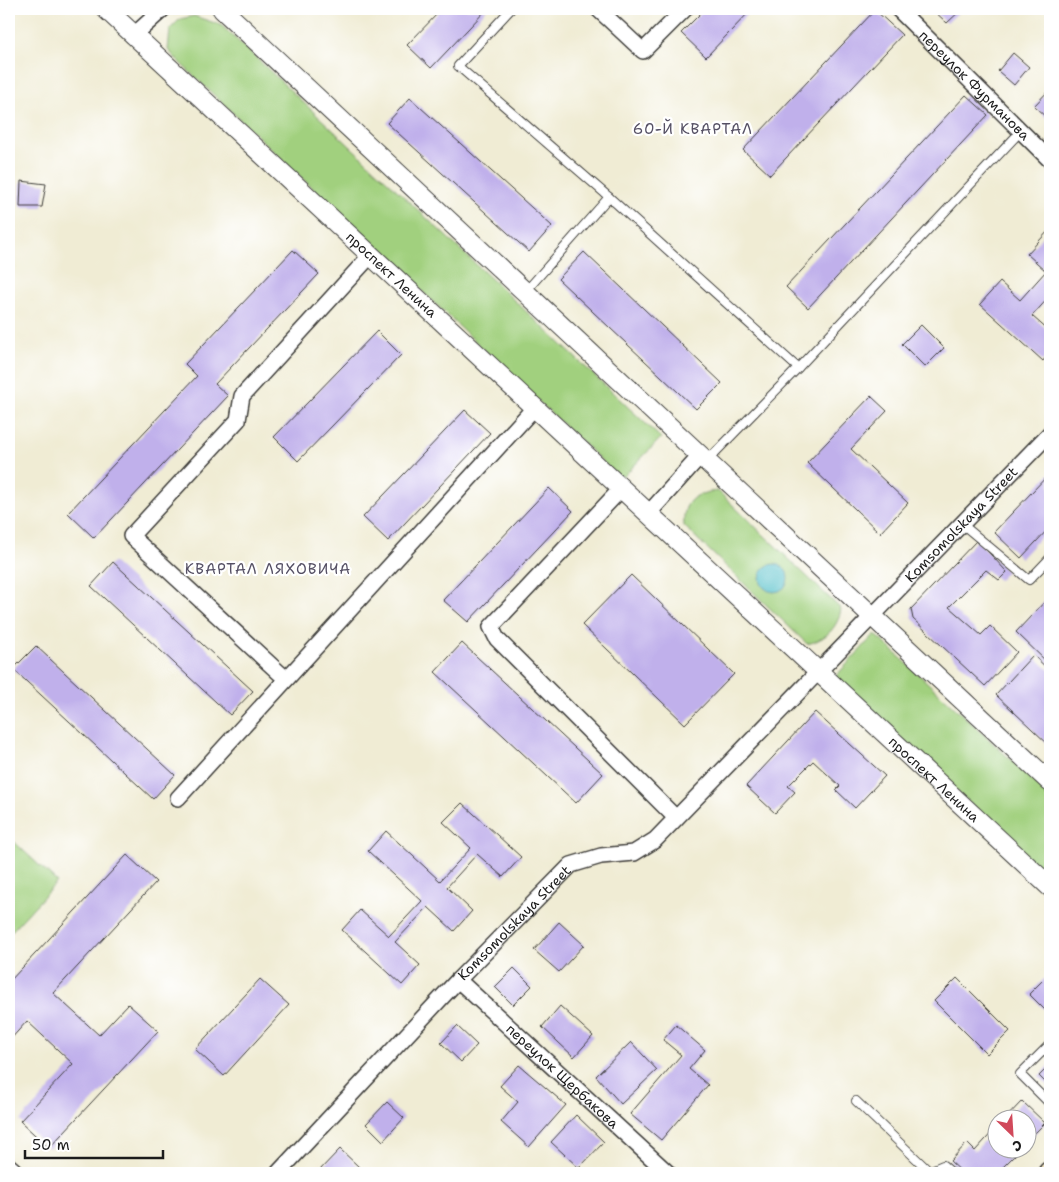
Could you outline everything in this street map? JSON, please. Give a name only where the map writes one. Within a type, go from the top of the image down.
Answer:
[{"type":"street","name":"проспект Ленина","points":[[106,9],[1050,888]]},
{"type":"street","points":[[133,36],[162,9]]},
{"type":"street","points":[[222,9],[524,293],[704,458],[1050,782]]},
{"type":"street","points":[[598,9],[643,51],[685,9]]},
{"type":"street","name":"переулок Фурманова","points":[[898,9],[1050,160]]},
{"type":"street","points":[[286,679],[131,536],[238,420],[242,396],[370,256]]},
{"type":"street","points":[[178,798],[534,408]]},
{"type":"street","name":"Komsomolskaya Street","points":[[872,615],[1050,433]]},
{"type":"street","points":[[648,514],[704,458]]},
{"type":"street","points":[[621,489],[491,627],[497,639],[676,818]]},
{"type":"street","points":[[818,672],[872,615]]},
{"type":"street","name":"Komsomolskaya Street","points":[[278,1173],[458,980],[571,865],[601,856],[634,853],[655,840],[818,672]]},
{"type":"street","name":"переулок Щербакова","points":[[458,980],[668,1173]]},
{"type":"street","points":[[9,1166],[17,1173]]},
{"type":"lane","points":[[510,9],[458,66],[609,197],[798,368]]},
{"type":"lane","points":[[704,458],[798,368],[1021,132]]},
{"type":"lane","points":[[524,293],[609,197]]},
{"type":"lane","points":[[962,524],[1029,580],[1050,558]]},
{"type":"lane","points":[[1050,1044],[1020,1074],[1050,1104]]},
{"type":"lane","points":[[856,1101],[929,1172],[943,1165],[952,1173]]},
{"type":"green space","points":[[194,16],[221,25],[661,438],[621,479],[168,50],[170,29],[180,19]]},
{"type":"green space","points":[[718,491],[841,609],[837,622],[825,636],[807,644],[684,526],[685,510],[691,500],[702,494]]},
{"type":"green space","points":[[875,634],[1050,796],[1050,878],[834,678]]},
{"type":"green space","points":[[9,837],[57,882],[9,934]]},
{"type":"water","points":[[774,564],[784,568],[788,578],[784,588],[774,592],[764,588],[760,578],[764,568]]},
{"type":"building","points":[[442,9],[487,9],[431,68],[407,45]]},
{"type":"building","points":[[705,9],[752,9],[706,57],[681,33]]},
{"type":"building","points":[[932,9],[962,9],[947,23]]},
{"type":"building","points":[[875,10],[902,35],[770,175],[743,150]]},
{"type":"building","points":[[1013,53],[1029,67],[1014,85],[998,71]]},
{"type":"building","points":[[1050,89],[1050,119],[1049,120],[1034,106]]},
{"type":"building","points":[[966,95],[988,115],[808,308],[786,287]]},
{"type":"building","points":[[410,98],[552,226],[529,252],[387,123]]},
{"type":"building","points":[[21,181],[46,184],[42,207],[20,207]]},
{"type":"building","points":[[1050,229],[1050,296],[1032,316],[1050,332],[1050,352],[1043,361],[980,304],[1000,282],[1020,300],[1046,271],[1027,254]]},
{"type":"building","points":[[293,250],[319,274],[215,384],[228,396],[94,538],[68,513],[197,376],[185,364]]},
{"type":"building","points":[[584,252],[722,383],[696,409],[558,279]]},
{"type":"building","points":[[921,325],[944,348],[925,367],[902,344]]},
{"type":"building","points":[[377,331],[401,355],[298,461],[274,437]]},
{"type":"building","points":[[871,396],[887,411],[851,449],[908,503],[880,533],[807,463]]},
{"type":"building","points":[[465,410],[490,433],[388,541],[363,517]]},
{"type":"building","points":[[1050,473],[1050,527],[1021,558],[994,532]]},
{"type":"building","points":[[549,488],[573,511],[468,622],[443,600]]},
{"type":"building","points":[[977,540],[1007,572],[999,580],[986,570],[949,607],[981,635],[990,626],[1017,652],[985,686],[913,619],[911,609]]},
{"type":"building","points":[[113,562],[253,691],[230,715],[91,586]]},
{"type":"building","points":[[631,575],[734,674],[685,724],[582,625]]},
{"type":"building","points":[[1050,596],[1050,665],[1016,632]]},
{"type":"building","points":[[462,643],[603,774],[576,803],[435,672]]},
{"type":"building","points":[[36,646],[175,775],[153,799],[13,669]]},
{"type":"building","points":[[1033,655],[1050,671],[1050,746],[996,695]]},
{"type":"building","points":[[815,712],[885,776],[855,808],[836,790],[840,786],[813,761],[788,786],[795,792],[775,813],[746,786]]},
{"type":"building","points":[[462,803],[521,857],[503,877],[477,854],[447,887],[472,911],[454,931],[428,907],[395,942],[420,965],[402,985],[342,930],[360,910],[389,936],[422,901],[368,851],[386,831],[440,881],[471,848],[443,822]]},
{"type":"building","points":[[127,855],[156,882],[53,993],[99,1035],[128,1004],[158,1031],[49,1148],[20,1121],[73,1064],[27,1021],[9,1041],[9,982]]},
{"type":"building","points":[[559,922],[584,945],[559,972],[534,950]]},
{"type":"building","points":[[514,968],[532,986],[513,1005],[495,987]]},
{"type":"building","points":[[1050,973],[1050,1007],[1046,1011],[1029,994]]},
{"type":"building","points":[[957,978],[1010,1031],[987,1054],[934,1001]]},
{"type":"building","points":[[260,979],[289,1005],[224,1076],[195,1049]]},
{"type":"building","points":[[560,1006],[593,1036],[574,1057],[542,1027]]},
{"type":"building","points":[[676,1025],[705,1050],[689,1069],[708,1085],[661,1140],[630,1114],[681,1055],[663,1040]]},
{"type":"building","points":[[457,1026],[477,1045],[461,1062],[441,1043]]},
{"type":"building","points":[[631,1042],[657,1070],[621,1104],[596,1076]]},
{"type":"building","points":[[519,1065],[566,1105],[529,1147],[501,1122],[518,1102],[500,1086]]},
{"type":"building","points":[[1050,1065],[1050,1087],[1039,1076]]},
{"type":"building","points":[[1022,1101],[1031,1110],[1013,1110]]},
{"type":"building","points":[[387,1102],[404,1118],[383,1141],[366,1124]]},
{"type":"building","points":[[1036,1114],[1045,1123],[1036,1132]]},
{"type":"building","points":[[576,1115],[604,1142],[579,1168],[551,1142]]},
{"type":"building","points":[[986,1139],[986,1160],[1010,1160],[997,1173],[963,1173],[950,1161],[967,1143],[975,1151]]},
{"type":"building","points":[[340,1149],[359,1167],[353,1173],[317,1173]]},
{"type":"district","name":"60-Й КВАРТАЛ","points":[[693,129]]},
{"type":"district","name":"КВАРТАЛ ЛЯХОВИЧА","points":[[268,569]]}]
